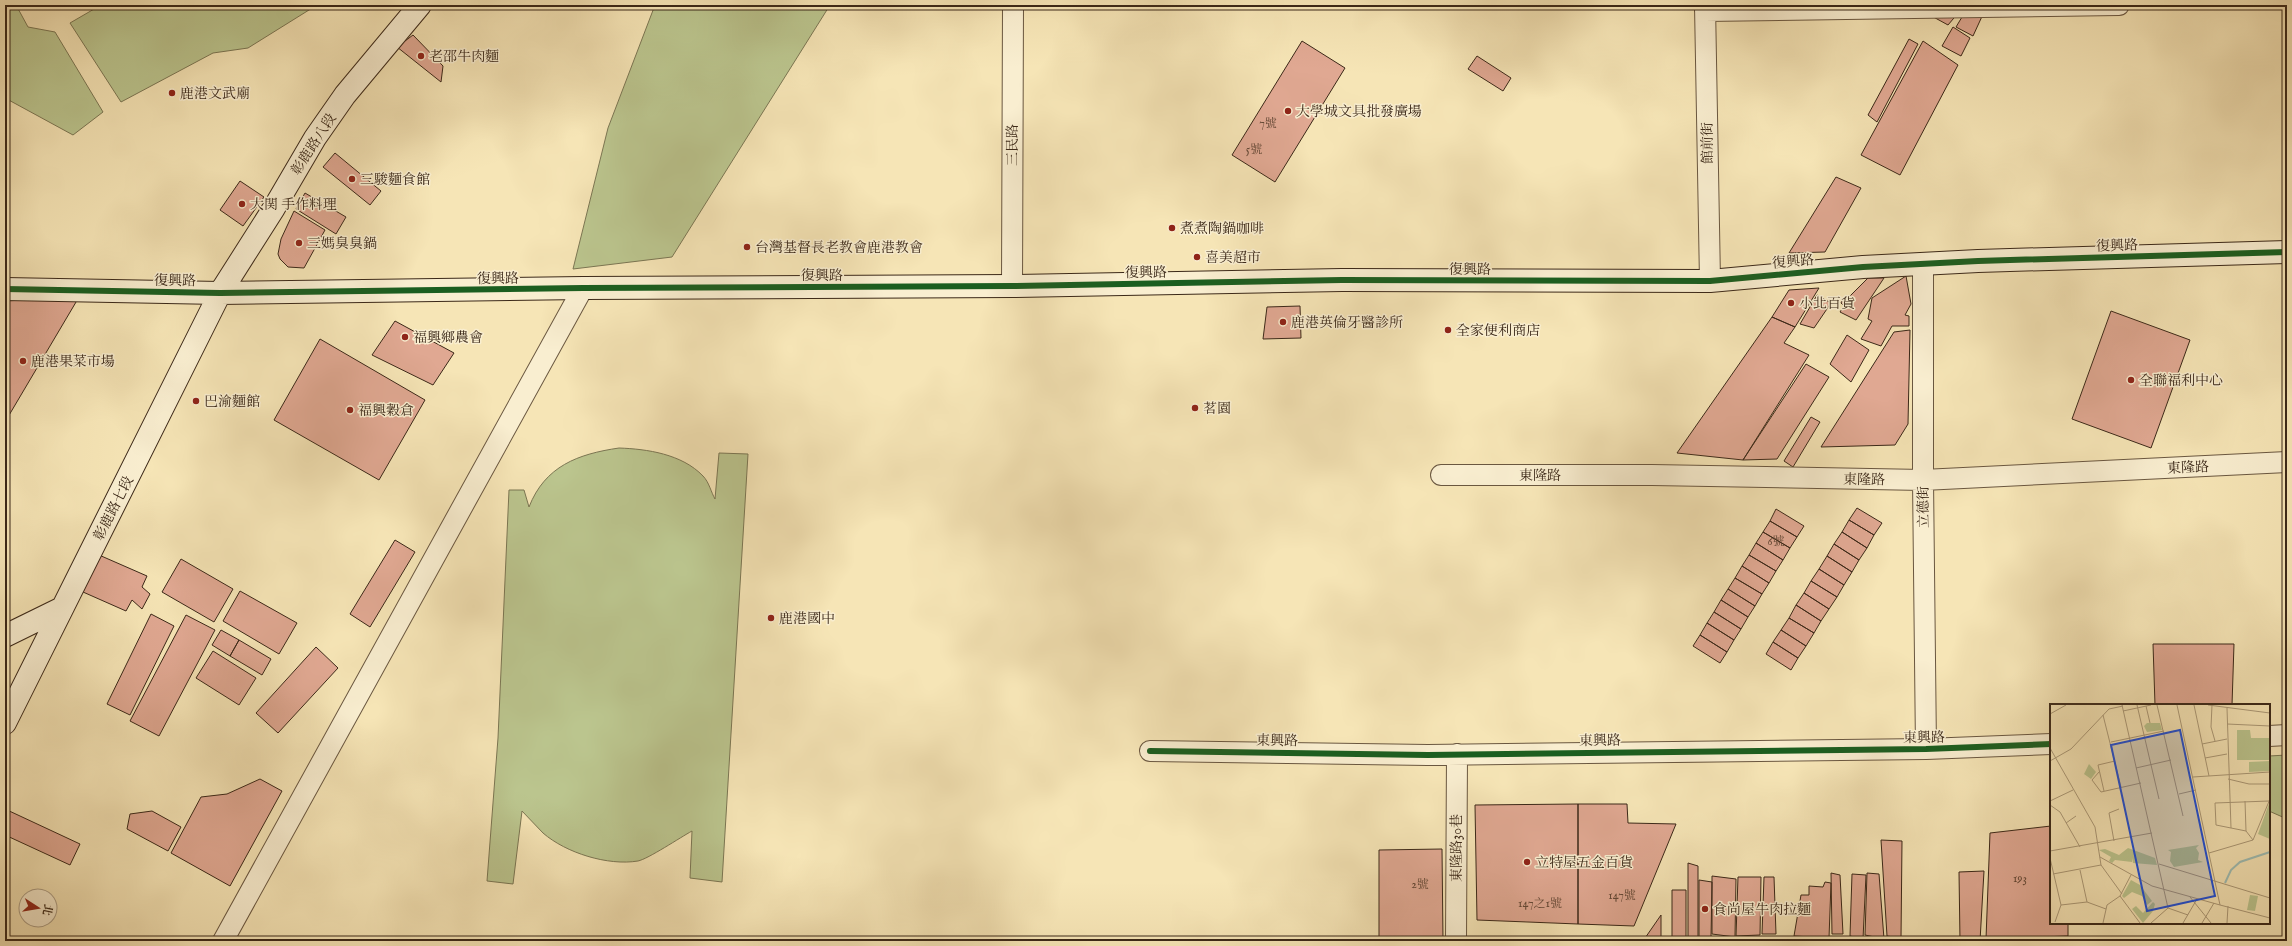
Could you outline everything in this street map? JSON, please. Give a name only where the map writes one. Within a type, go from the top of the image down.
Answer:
[{"type":"street","name":"彰鹿路八段","points":[[220,293],[274,208],[315,138],[345,95],[420,5]]},
{"type":"street","name":"三民路","points":[[1012,286],[1013,5]]},
{"type":"street","points":[[1705,8],[2119,5]]},
{"type":"street","name":"館前街","points":[[1705,8],[1710,281]]},
{"type":"street","name":"復興路","points":[[5,289],[220,293],[583,288],[1012,286],[1342,280],[1710,281],[1863,267],[2287,252]]},
{"type":"street","name":"立德街","points":[[1923,264],[1923,480],[1926,749]]},
{"type":"street","points":[[223,941],[583,288]]},
{"type":"street","name":"彰鹿路七段","points":[[8,709],[62,608],[220,293]]},
{"type":"street","name":"東隆路","points":[[1441,475],[1652,475],[1923,480],[2287,462]]},
{"type":"street","points":[[5,636],[62,608]]},
{"type":"street","points":[[2270,736],[2287,735]]},
{"type":"street","name":"東興路","points":[[1150,751],[1457,754],[1926,749],[2050,744]]},
{"type":"street","name":"東隆路30巷","points":[[1456,941],[1457,754]]},
{"type":"green space","points":[[5,5],[16,5],[28,27],[55,32],[103,112],[73,135],[5,98]]},
{"type":"green space","points":[[101,5],[317,5],[248,48],[213,53],[121,102],[70,23]]},
{"type":"green space","points":[[655,5],[830,5],[672,257],[573,269],[608,128]]},
{"type":"green space","points":[[619,448],[652,451],[685,462],[705,478],[715,499],[719,453],[748,454],[722,882],[690,878],[692,831],[657,852],[638,861],[614,862],[601,860],[563,847],[543,833],[522,811],[513,884],[487,881],[498,738],[509,490],[524,490],[529,507],[544,481],[565,464],[590,454]]},
{"type":"green space","points":[[2287,755],[2287,819],[2270,811],[2270,756]]},
{"type":"building","points":[[1959,12],[1948,25],[1928,14]]},
{"type":"building","points":[[1965,12],[1984,12],[1973,36],[1956,27]]},
{"type":"building","points":[[1953,27],[1970,38],[1961,56],[1942,46]]},
{"type":"building","name":"老邵牛肉麵","points":[[413,35],[443,66],[441,82],[397,47]]},
{"type":"building","points":[[1909,39],[1918,44],[1877,122],[1868,115]]},
{"type":"building","name":"大學城文具批發廣場","points":[[1302,41],[1345,68],[1275,182],[1232,155]]},
{"type":"building","points":[[1923,41],[1958,65],[1900,175],[1861,155]]},
{"type":"building","points":[[1477,56],[1511,78],[1503,91],[1468,69]]},
{"type":"building","name":"三駿麵食館","points":[[335,153],[381,191],[370,205],[323,167]]},
{"type":"building","points":[[1836,177],[1861,188],[1825,252],[1789,253]]},
{"type":"building","name":"大関 手作料理","points":[[240,181],[264,197],[243,226],[220,210]]},
{"type":"building","points":[[305,193],[346,217],[336,234],[296,209]]},
{"type":"building","name":"三媽臭臭鍋","points":[[294,211],[325,230],[304,268],[288,267],[280,259],[278,254],[281,239]]},
{"type":"building","points":[[1906,276],[1911,304],[1905,315],[1909,316],[1909,326],[1892,326],[1881,346],[1861,339],[1872,321],[1868,319],[1872,298]]},
{"type":"building","points":[[1868,278],[1884,278],[1856,320],[1840,312],[1844,306],[1841,303],[1844,297],[1850,296]]},
{"type":"building","points":[[1819,288],[1795,327],[1772,317],[1789,290]]},
{"type":"building","points":[[1817,295],[1831,303],[1814,328],[1800,324]]},
{"type":"building","name":"鹿港果菜市場","points":[[79,297],[5,422],[5,301]]},
{"type":"building","name":"鹿港英倫牙醫診所","points":[[1300,306],[1301,338],[1263,339],[1267,307]]},
{"type":"building","name":"全聯福利中心","points":[[2111,311],[2190,340],[2151,448],[2072,419]]},
{"type":"building","points":[[1772,317],[1795,327],[1784,343],[1809,355],[1743,460],[1677,453]]},
{"type":"building","name":"福興鄉農會","points":[[395,321],[454,353],[433,385],[372,355]]},
{"type":"building","points":[[1910,330],[1908,424],[1895,445],[1821,447],[1894,332]]},
{"type":"building","points":[[1847,335],[1869,350],[1851,382],[1830,364]]},
{"type":"building","name":"福興穀倉","points":[[320,339],[425,400],[379,480],[274,420]]},
{"type":"building","points":[[1806,364],[1829,377],[1777,459],[1743,460]]},
{"type":"building","points":[[1811,417],[1820,422],[1793,467],[1784,461]]},
{"type":"building","points":[[1857,508],[1882,523],[1874,535],[1849,520]]},
{"type":"building","points":[[1776,509],[1804,526],[1797,537],[1770,521]]},
{"type":"building","points":[[1849,520],[1874,535],[1867,548],[1842,532]]},
{"type":"building","points":[[1770,521],[1797,537],[1790,548],[1763,532]]},
{"type":"building","points":[[1763,532],[1790,548],[1783,560],[1756,543]]},
{"type":"building","points":[[1842,532],[1867,548],[1859,560],[1834,544]]},
{"type":"building","points":[[395,540],[415,552],[370,627],[350,614]]},
{"type":"building","points":[[1756,543],[1783,560],[1776,571],[1749,555]]},
{"type":"building","points":[[1834,544],[1859,560],[1852,572],[1827,556]]},
{"type":"building","points":[[99,555],[147,576],[142,587],[150,594],[142,609],[132,600],[126,611],[83,592]]},
{"type":"building","points":[[1749,555],[1776,571],[1769,583],[1742,566]]},
{"type":"building","points":[[1827,556],[1852,572],[1844,585],[1819,569]]},
{"type":"building","points":[[181,559],[233,589],[214,622],[162,592]]},
{"type":"building","points":[[1742,566],[1769,583],[1762,594],[1735,578]]},
{"type":"building","points":[[1819,569],[1844,585],[1837,597],[1811,581]]},
{"type":"building","points":[[1735,578],[1762,594],[1755,606],[1728,589]]},
{"type":"building","points":[[1811,581],[1837,597],[1829,609],[1804,593]]},
{"type":"building","points":[[1728,589],[1755,606],[1748,617],[1721,600]]},
{"type":"building","points":[[240,591],[297,623],[279,654],[223,621]]},
{"type":"building","points":[[1804,593],[1829,609],[1821,621],[1796,605]]},
{"type":"building","points":[[1721,600],[1748,617],[1741,629],[1714,612]]},
{"type":"building","points":[[1796,605],[1821,621],[1814,633],[1789,618]]},
{"type":"building","points":[[1714,612],[1741,629],[1734,640],[1707,623]]},
{"type":"building","points":[[151,614],[174,626],[130,715],[107,704]]},
{"type":"building","points":[[186,615],[215,630],[159,736],[130,721]]},
{"type":"building","points":[[1789,618],[1814,633],[1806,646],[1781,630]]},
{"type":"building","points":[[1707,623],[1734,640],[1727,652],[1700,635]]},
{"type":"building","points":[[221,630],[239,640],[230,656],[212,645]]},
{"type":"building","points":[[1781,630],[1806,646],[1798,658],[1773,642]]},
{"type":"building","points":[[1700,635],[1727,652],[1720,663],[1693,646]]},
{"type":"building","points":[[239,640],[271,659],[262,675],[230,656]]},
{"type":"building","points":[[1773,642],[1798,658],[1791,670],[1766,654]]},
{"type":"building","points":[[2153,644],[2234,644],[2232,704],[2155,704]]},
{"type":"building","points":[[316,647],[338,668],[278,733],[256,713]]},
{"type":"building","points":[[213,651],[256,678],[239,705],[196,678]]},
{"type":"building","points":[[260,779],[282,791],[230,886],[171,853],[201,797],[227,794]]},
{"type":"building","name":"立特屋五金百貨","points":[[1578,804],[1578,924],[1477,920],[1475,805]]},
{"type":"building","points":[[1578,804],[1627,804],[1628,823],[1676,824],[1634,926],[1578,924]]},
{"type":"building","points":[[5,809],[80,844],[70,865],[5,835]]},
{"type":"building","points":[[152,811],[181,827],[168,851],[127,829],[130,814]]},
{"type":"building","points":[[2050,826],[2050,924],[2068,924],[2068,936],[1986,939],[1990,833]]},
{"type":"building","points":[[1881,840],[1902,841],[1901,938],[1887,936]]},
{"type":"building","points":[[1442,849],[1443,941],[1379,939],[1379,850]]},
{"type":"building","points":[[1688,863],[1698,866],[1698,938],[1688,937]]},
{"type":"building","points":[[1984,871],[1980,941],[1960,941],[1959,872]]},
{"type":"building","points":[[1831,873],[1840,875],[1843,934],[1832,934]]},
{"type":"building","points":[[1867,873],[1879,874],[1884,939],[1865,935]]},
{"type":"building","points":[[1852,874],[1866,875],[1863,939],[1850,936]]},
{"type":"building","points":[[1712,876],[1736,879],[1735,937],[1712,934]]},
{"type":"building","points":[[1738,877],[1761,877],[1760,935],[1736,936]]},
{"type":"building","points":[[1764,877],[1774,877],[1776,934],[1762,934]]},
{"type":"building","name":"食尚屋牛肉拉麵","points":[[1699,880],[1712,882],[1711,938],[1699,937]]},
{"type":"building","points":[[1825,882],[1831,883],[1829,938],[1794,936],[1801,895],[1809,895],[1809,886],[1823,887]]},
{"type":"building","points":[[1672,890],[1686,890],[1686,940],[1672,937]]},
{"type":"building","points":[[1661,915],[1661,941],[1643,941]]},
{"type":"cycle path","points":[[5,289],[220,293],[583,288],[1012,286],[1342,280],[1710,281],[1863,267],[1978,261],[2287,252]]},
{"type":"cycle path","points":[[1150,751],[1428,755],[1926,749],[2050,744]]},
{"type":"place","name":"老邵牛肉麵","points":[[421,56]]},
{"type":"place","name":"鹿港文武廟","points":[[172,93]]},
{"type":"place","name":"大學城文具批發廣場","points":[[1288,111]]},
{"type":"place","name":"三駿麵食館","points":[[352,179]]},
{"type":"place","name":"大関 手作料理","points":[[242,204]]},
{"type":"place","name":"煮煮陶鍋咖啡","points":[[1172,228]]},
{"type":"place","name":"三媽臭臭鍋","points":[[299,243]]},
{"type":"place","name":"台灣基督長老教會鹿港教會","points":[[747,247]]},
{"type":"place","name":"喜美超市","points":[[1197,257]]},
{"type":"place","name":"小北百貨","points":[[1791,303]]},
{"type":"place","name":"鹿港英倫牙醫診所","points":[[1283,322]]},
{"type":"place","name":"全家便利商店","points":[[1448,330]]},
{"type":"place","name":"福興鄉農會","points":[[405,337]]},
{"type":"place","name":"鹿港果菜市場","points":[[23,361]]},
{"type":"place","name":"全聯福利中心","points":[[2131,380]]},
{"type":"place","name":"巴渝麵館","points":[[196,401]]},
{"type":"place","name":"茗園","points":[[1195,408]]},
{"type":"place","name":"福興穀倉","points":[[350,410]]},
{"type":"place","name":"鹿港國中","points":[[771,618]]},
{"type":"place","name":"立特屋五金百貨","points":[[1527,862]]},
{"type":"place","name":"食尚屋牛肉拉麵","points":[[1705,909]]}]
